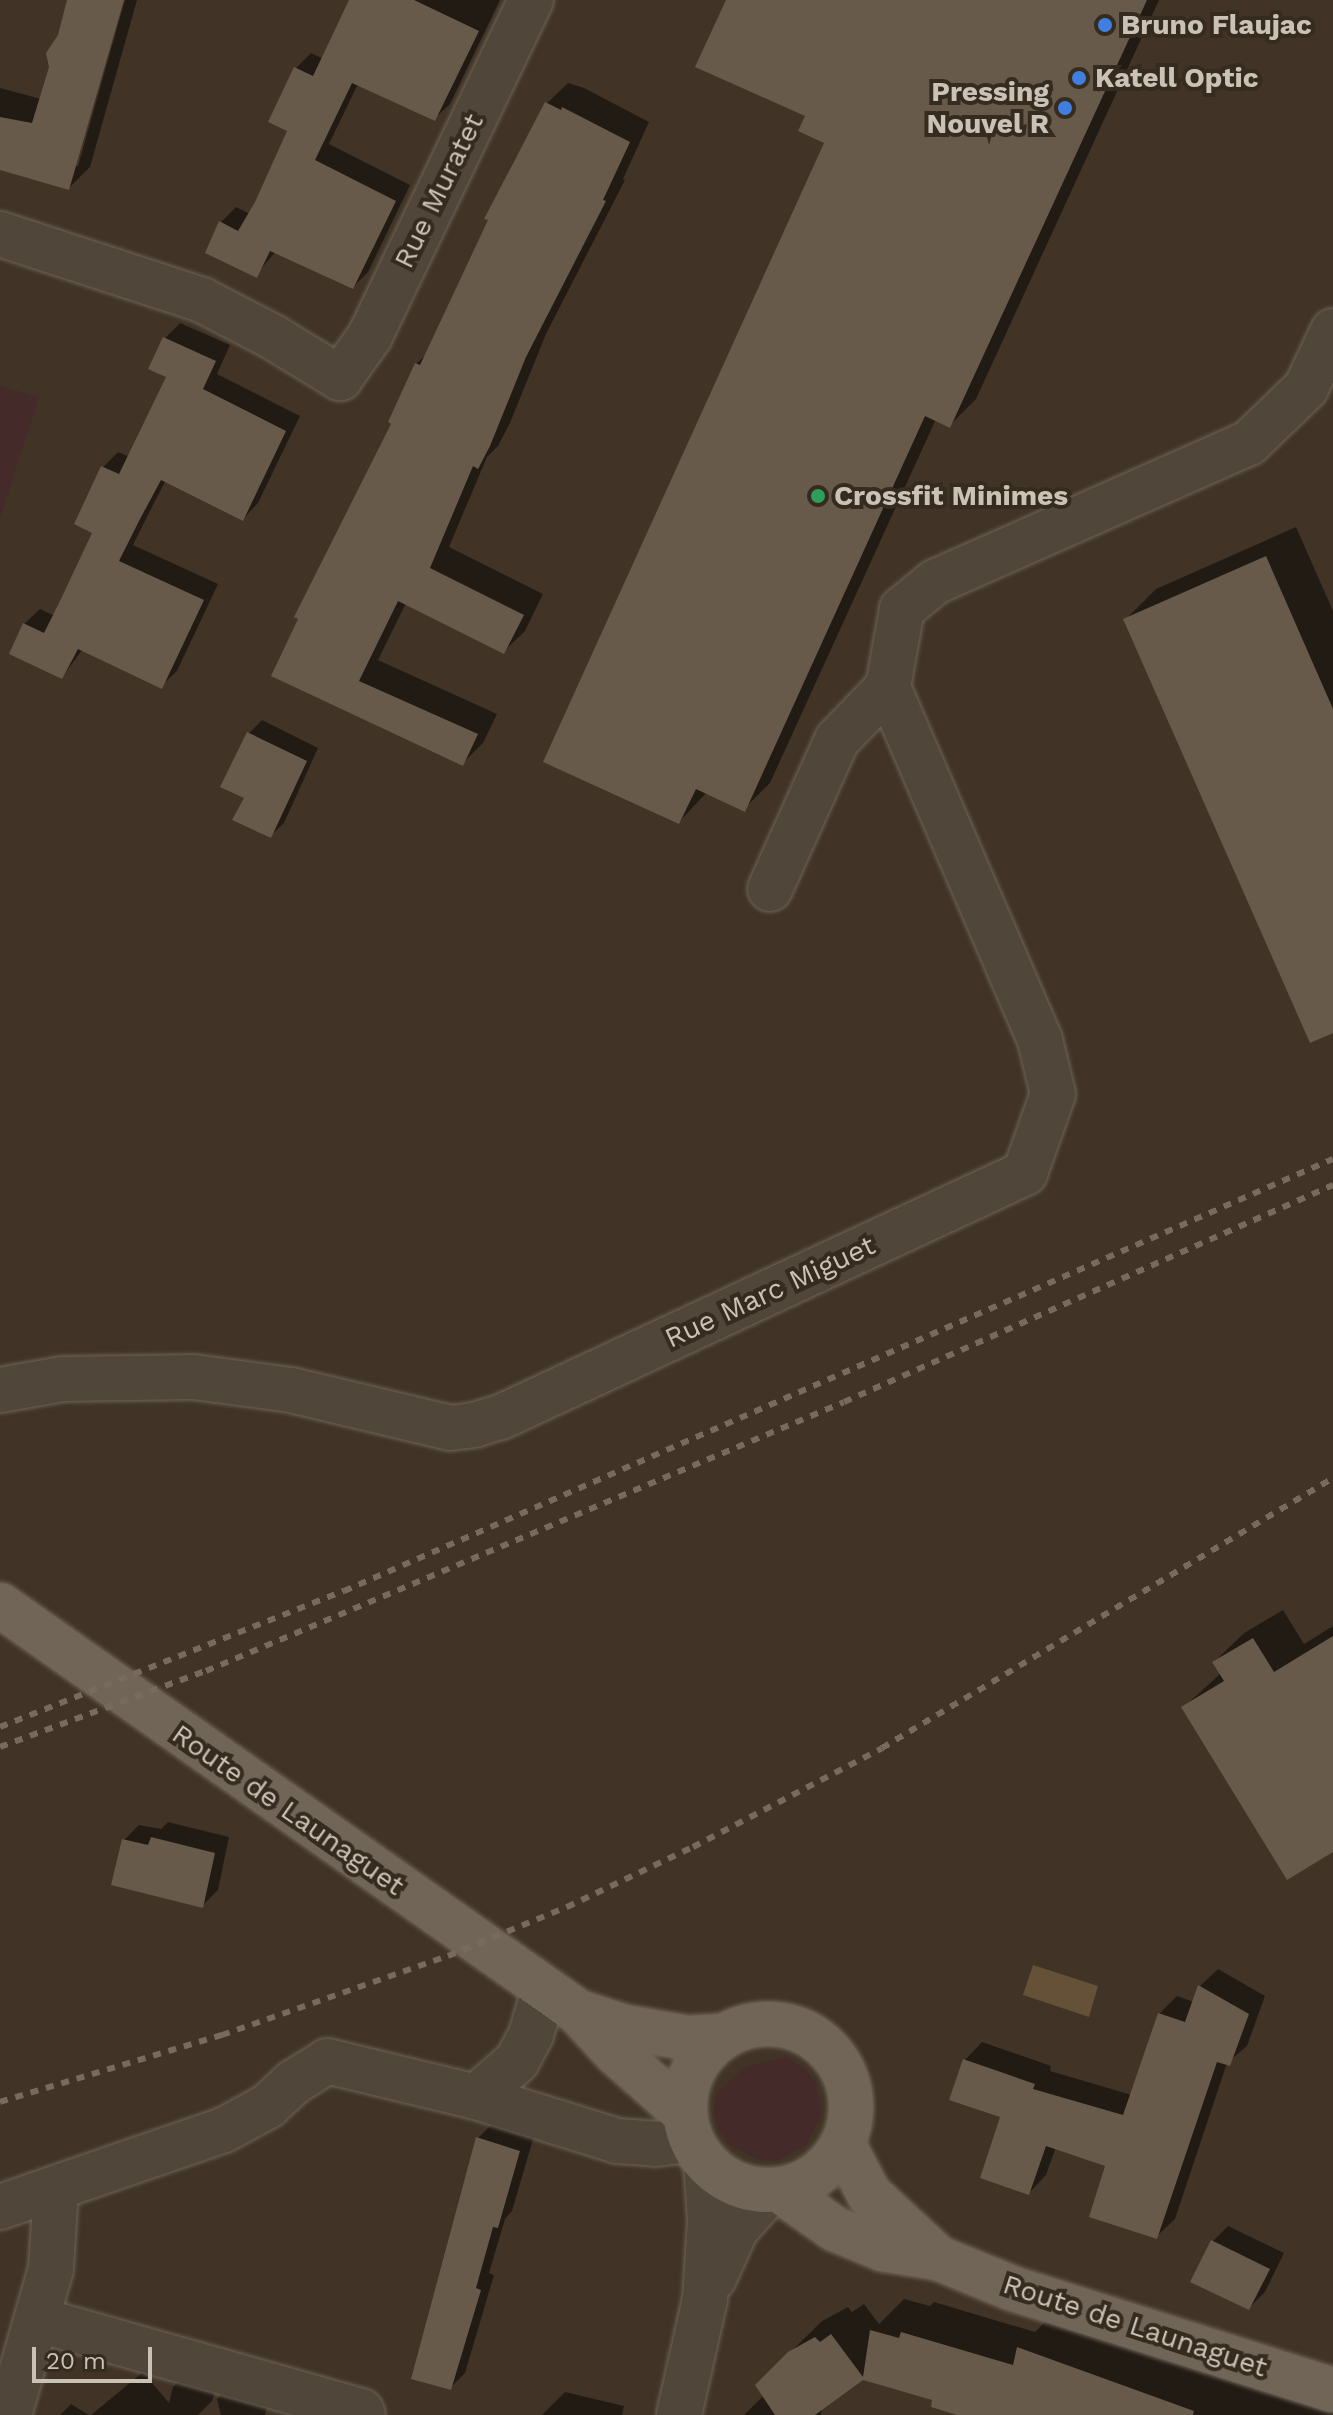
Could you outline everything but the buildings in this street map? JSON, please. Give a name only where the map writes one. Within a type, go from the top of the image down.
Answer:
[{"type":"main road","name":"Route de Launaguet","points":[[0,1605],[561,2001],[616,2053],[694,2139]]},
{"type":"main road","name":"Route de Launaguet","points":[[561,2001],[657,2033],[688,2038],[723,2036]]},
{"type":"main road","points":[[773,2023],[798,2029],[821,2042],[836,2058],[851,2098],[850,2120],[843,2144],[816,2174],[775,2190],[736,2184],[694,2139],[686,2091],[693,2070],[706,2051],[723,2036],[747,2026],[773,2023]]},
{"type":"main road","name":"Route de Launaguet","points":[[843,2144],[869,2194],[938,2258]]},
{"type":"main road","name":"Route de Launaguet","points":[[775,2190],[835,2229],[883,2249],[938,2258],[1011,2288],[1333,2390]]},
{"type":"street","name":"Rue Muratet","points":[[0,234],[202,300],[273,337],[340,378],[370,336],[531,0]]},
{"type":"street","points":[[770,889],[837,740],[888,687],[902,609],[935,582],[1249,443],[1306,388],[1333,331]]},
{"type":"street","name":"Rue Marc Miguet","points":[[0,1390],[63,1379],[194,1377],[291,1390],[450,1428],[474,1425],[501,1417],[1025,1173],[1053,1094],[1040,1040],[888,687]]},
{"type":"street","points":[[476,2097],[517,2061],[531,2035],[561,2001]]},
{"type":"street","points":[[0,2207],[224,2130],[268,2106],[294,2082],[327,2061],[476,2097],[617,2141],[656,2144],[694,2139],[710,2220],[705,2299],[679,2415]]},
{"type":"street","points":[[9,2415],[39,2320],[51,2269],[56,2190]]},
{"type":"street","points":[[705,2299],[736,2229],[775,2190]]},
{"type":"street","points":[[39,2320],[346,2407],[363,2415]]},
{"type":"shaded area","points":[[0,386],[39,397],[0,518]]},
{"type":"shaded area","points":[[1033,1965],[1098,1986],[1089,2017],[1023,1995]]},
{"type":"shaded area","points":[[786,2057],[806,2070],[816,2083],[821,2116],[806,2145],[776,2161],[759,2160],[730,2145],[720,2132],[714,2115],[715,2099],[718,2091],[745,2067]]},
{"type":"railway","points":[[0,1727],[344,1591],[1333,1159]]},
{"type":"railway","points":[[0,1747],[206,1671],[844,1402],[1333,1185]]},
{"type":"railway","points":[[0,2102],[222,2035],[448,1956],[567,1907],[693,1847],[882,1748],[1333,1478]]},
{"type":"place","name":"Bruno Flaujac","points":[[1105,25]]},
{"type":"place","name":"Katell Optic","points":[[1079,78]]},
{"type":"place","name":"Pressing Nouvel R","points":[[1065,108]]},
{"type":"place","name":"Crossfit Minimes","points":[[818,496]]}]
